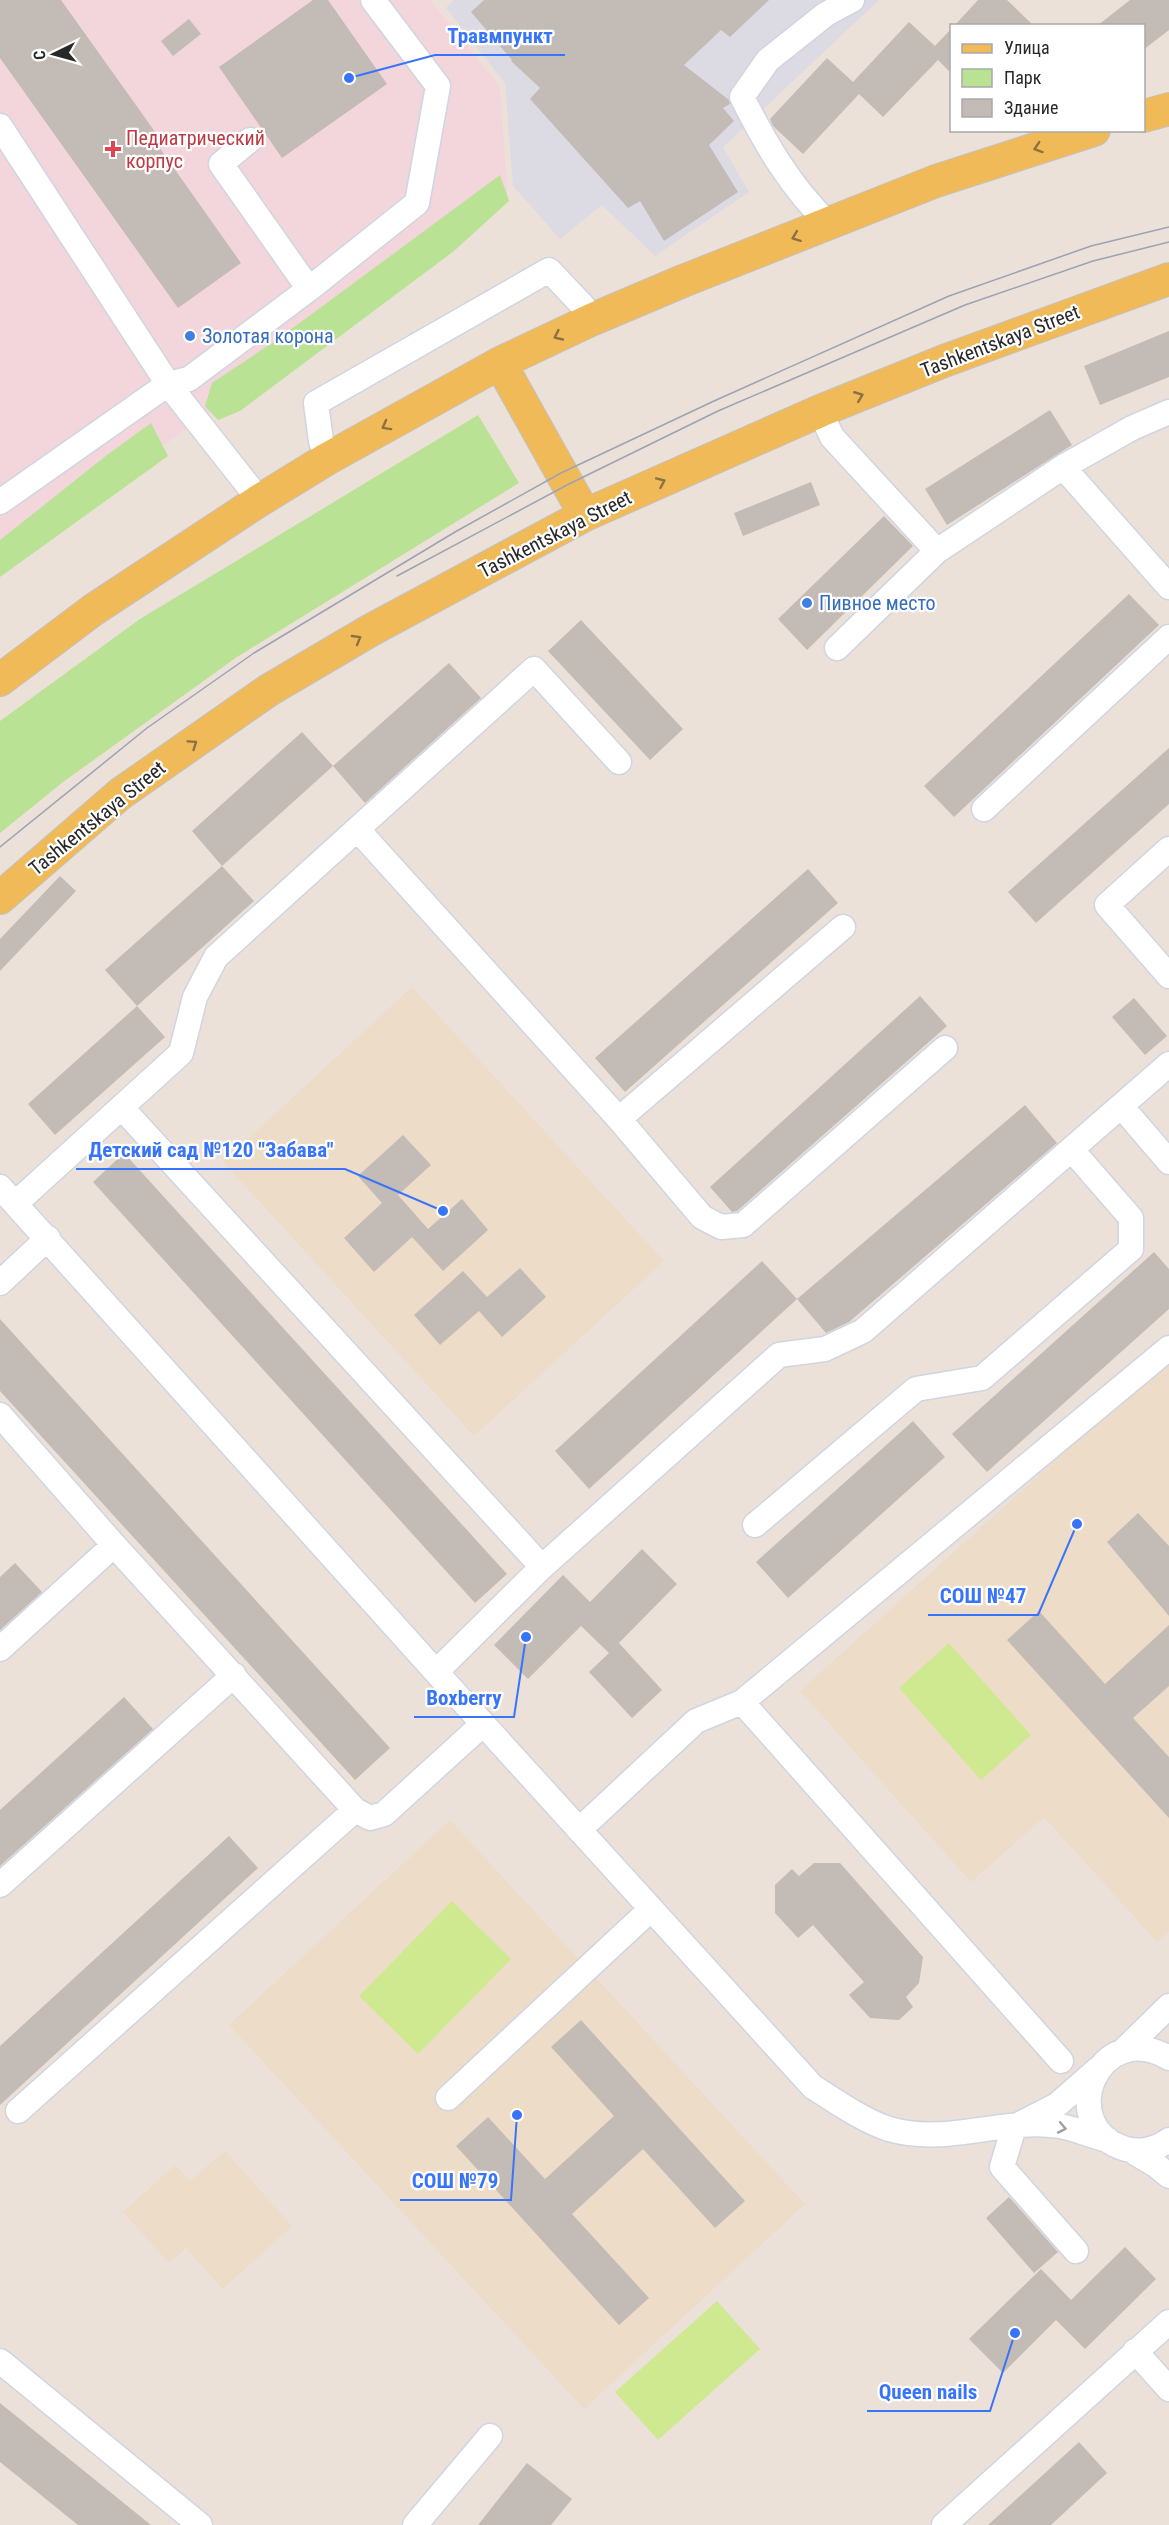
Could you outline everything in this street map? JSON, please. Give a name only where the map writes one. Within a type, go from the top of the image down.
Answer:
[{"type":"main road","points":[[1145,115],[1169,109]]},
{"type":"main road","points":[[0,680],[93,610],[257,502],[327,459],[500,363],[591,320],[936,181],[1088,132]]},
{"type":"main road","name":"Tashkentskaya Street","points":[[0,898],[120,794],[270,690],[371,630],[585,515],[820,411],[944,361],[1169,279]]},
{"type":"main road","points":[[500,363],[585,515]]},
{"type":"street","points":[[0,502],[168,384],[189,379],[309,289],[417,203],[438,86],[373,0]]},
{"type":"street","points":[[829,224],[813,209],[768,149],[742,97],[768,60],[825,14],[852,0]]},
{"type":"street","points":[[0,126],[168,384],[250,488],[257,502]]},
{"type":"street","points":[[250,140],[221,164],[309,289]]},
{"type":"street","points":[[327,459],[321,441],[316,403],[549,270],[584,307],[591,320]]},
{"type":"street","points":[[820,411],[832,437],[937,551]]},
{"type":"street","points":[[837,648],[937,551],[1063,467],[1131,428],[1169,412]]},
{"type":"street","points":[[1063,467],[1169,587]]},
{"type":"street","points":[[984,809],[1169,637]]},
{"type":"street","points":[[619,762],[534,669],[216,957],[195,998],[181,1053],[122,1108],[8,1195],[436,1672],[813,2086],[847,2109],[889,2129],[926,2135],[1014,2127],[1059,2126],[1119,2145],[1146,2150],[1169,2140]]},
{"type":"street","points":[[358,830],[619,1119],[702,1217],[721,1227],[743,1225],[945,1048]]},
{"type":"street","points":[[1169,849],[1107,905],[1169,976]]},
{"type":"street","points":[[619,1119],[843,927]]},
{"type":"street","points":[[436,1672],[542,1567],[778,1355],[825,1349],[863,1331],[1169,1064]]},
{"type":"street","points":[[1122,1106],[1169,1162]]},
{"type":"street","points":[[122,1108],[542,1567]]},
{"type":"street","points":[[755,1525],[916,1389],[982,1378],[1131,1249],[1131,1218],[1072,1150]]},
{"type":"street","points":[[0,1283],[48,1238]]},
{"type":"street","points":[[579,1830],[696,1721],[742,1702],[1169,1348]]},
{"type":"street","points":[[0,1415],[114,1545],[355,1810],[370,1818],[384,1814],[483,1724]]},
{"type":"street","points":[[0,1649],[114,1545]]},
{"type":"street","points":[[0,1885],[234,1675]]},
{"type":"street","points":[[742,1702],[1061,2061]]},
{"type":"street","points":[[18,2111],[355,1810]]},
{"type":"street","points":[[448,2098],[651,1909]]},
{"type":"street","points":[[1123,2051],[1169,2006]]},
{"type":"street","points":[[1076,2251],[1002,2168],[1014,2127],[1057,2105],[1110,2057],[1123,2051],[1139,2048],[1154,2050],[1169,2058]]},
{"type":"street","points":[[1098,2069],[1088,2094],[1089,2112],[1096,2128],[1169,2176]]},
{"type":"street","points":[[944,2525],[1169,2322]]},
{"type":"street","points":[[1136,2351],[1169,2389]]},
{"type":"street","points":[[0,2361],[200,2525]]},
{"type":"street","points":[[415,2525],[490,2436]]},
{"type":"shaded area","points":[[0,0],[430,0],[500,87],[508,202],[0,561]]},
{"type":"shaded area","points":[[454,0],[879,0],[723,147],[749,192],[655,256],[602,205],[560,239],[513,186],[505,83],[446,8]]},
{"type":"shaded area","points":[[412,987],[664,1261],[474,1436],[223,1162]]},
{"type":"shaded area","points":[[1169,1358],[1169,1931],[1157,1942],[1044,1817],[971,1882],[800,1691]]},
{"type":"shaded area","points":[[450,1820],[805,2204],[584,2409],[229,2025]]},
{"type":"shaded area","points":[[225,2151],[292,2226],[223,2289],[186,2248],[169,2263],[123,2212],[175,2165],[190,2181]]},
{"type":"green space","points":[[500,175],[509,201],[454,251],[240,411],[218,420],[205,406],[212,383],[278,339]]},
{"type":"green space","points":[[478,415],[519,483],[237,657],[63,782],[0,833],[0,721],[140,619]]},
{"type":"green space","points":[[151,423],[168,456],[0,577],[0,540]]},
{"type":"green space","points":[[949,1643],[1031,1735],[981,1780],[899,1688]]},
{"type":"green space","points":[[452,1901],[511,1959],[418,2054],[359,1996]]},
{"type":"green space","points":[[717,2301],[760,2349],[658,2440],[615,2392]]},
{"type":"building","name":"Педиатрический корпус","points":[[0,0],[61,0],[158,136],[154,140],[241,263],[178,308],[0,58]]},
{"type":"building","points":[[313,0],[328,0],[387,84],[282,158],[219,67]]},
{"type":"building","points":[[484,0],[769,0],[730,37],[721,30],[684,65],[729,100],[730,104],[723,108],[734,121],[709,145],[738,192],[664,241],[640,201],[628,208],[530,99],[540,88],[511,61],[471,12]]},
{"type":"building","points":[[978,0],[1007,0],[1032,24],[956,24]]},
{"type":"building","points":[[1130,0],[1169,0],[1169,30],[1145,48],[1145,24],[1100,24]]},
{"type":"building","points":[[189,19],[201,34],[173,56],[161,41]]},
{"type":"building","points":[[909,22],[935,46],[950,30],[950,72],[938,60],[883,117],[859,94],[803,154],[773,126],[770,119],[827,58],[853,82]]},
{"type":"building","points":[[1169,331],[1169,377],[1100,405],[1084,366]]},
{"type":"building","points":[[1050,410],[1072,445],[947,525],[925,489]]},
{"type":"building","points":[[811,482],[820,505],[743,536],[734,513]]},
{"type":"building","points":[[884,516],[913,546],[807,650],[778,619]]},
{"type":"building","points":[[1129,594],[1159,625],[954,817],[924,786]]},
{"type":"building","points":[[581,620],[683,729],[650,760],[548,651]]},
{"type":"building","points":[[449,663],[481,698],[365,803],[333,766]]},
{"type":"building","points":[[302,732],[333,766],[222,866],[192,831]]},
{"type":"building","points":[[1169,748],[1169,804],[1036,923],[1008,892]]},
{"type":"building","points":[[222,866],[254,901],[137,1006],[105,970]]},
{"type":"building","points":[[808,869],[838,903],[625,1092],[595,1058]]},
{"type":"building","points":[[60,876],[76,891],[0,971],[0,939]]},
{"type":"building","points":[[920,996],[947,1026],[737,1211],[732,1212],[710,1187]]},
{"type":"building","points":[[1134,998],[1167,1036],[1145,1055],[1112,1017]]},
{"type":"building","points":[[137,1006],[165,1037],[55,1135],[28,1104]]},
{"type":"building","points":[[1025,1105],[1057,1143],[849,1322],[826,1333],[797,1299]]},
{"type":"building","points":[[403,1135],[431,1165],[398,1195],[428,1229],[462,1199],[488,1230],[443,1271],[412,1237],[374,1272],[344,1238],[382,1203],[358,1176]]},
{"type":"building","points":[[124,1153],[507,1574],[475,1603],[93,1182]]},
{"type":"building","points":[[1154,1252],[1169,1269],[1169,1309],[987,1472],[952,1434]]},
{"type":"building","points":[[762,1261],[797,1299],[589,1489],[555,1451]]},
{"type":"building","points":[[520,1268],[546,1297],[502,1337],[479,1311],[440,1345],[414,1315],[463,1271],[487,1297]]},
{"type":"building","points":[[0,1319],[390,1748],[355,1780],[0,1391]]},
{"type":"building","points":[[913,1421],[945,1457],[788,1598],[756,1562]]},
{"type":"building","points":[[1138,1513],[1169,1546],[1169,1616],[1107,1542]]},
{"type":"building","points":[[642,1549],[677,1584],[611,1651],[619,1643],[662,1690],[632,1718],[589,1672],[609,1653],[581,1626],[528,1679],[494,1645],[563,1575],[590,1602]]},
{"type":"building","points":[[15,1563],[42,1592],[0,1630],[0,1577]]},
{"type":"building","points":[[1039,1611],[1105,1684],[1169,1625],[1169,1686],[1133,1718],[1169,1757],[1169,1818],[1007,1640]]},
{"type":"building","points":[[124,1697],[153,1729],[0,1866],[0,1810]]},
{"type":"building","points":[[229,1836],[258,1868],[0,2105],[0,2046]]},
{"type":"building","points":[[814,1863],[840,1863],[923,1957],[919,1983],[906,1997],[913,2007],[899,2020],[870,2018],[849,1995],[864,1982],[813,1925],[798,1938],[775,1913],[775,1885],[792,1869],[799,1876]]},
{"type":"building","points":[[581,2020],[745,2201],[715,2228],[643,2149],[572,2214],[649,2298],[619,2325],[456,2146],[488,2117],[545,2179],[614,2116],[551,2047]]},
{"type":"building","points":[[1009,2197],[1058,2252],[1034,2273],[986,2218]]},
{"type":"building","points":[[1125,2247],[1156,2279],[1085,2349],[1056,2320],[1003,2373],[969,2339],[1041,2269],[1071,2300]]},
{"type":"building","points":[[0,2403],[151,2525],[78,2525],[0,2462]]},
{"type":"building","points":[[1079,2442],[1107,2473],[1051,2525],[988,2525]]},
{"type":"building","points":[[527,2463],[572,2499],[551,2525],[478,2525]]},
{"type":"tram line","points":[[0,847],[147,728],[254,653],[455,532],[561,473],[714,401],[949,296],[1091,246],[1169,227]]},
{"type":"tram line","points":[[397,576],[567,485],[718,411],[965,305],[1093,261],[1169,242]]},
{"type":"place","name":"Травмпункт","points":[[349,78]]},
{"type":"place","name":"Педиатрический корпус","points":[[113,149]]},
{"type":"place","name":"Золотая корона","points":[[190,336]]},
{"type":"place","name":"Пивное место","points":[[807,603]]},
{"type":"place","name":"Детский сад №120 \"Забава\"","points":[[443,1211]]},
{"type":"place","name":"СОШ №47","points":[[1077,1524]]},
{"type":"place","name":"Boxberry","points":[[526,1637]]},
{"type":"place","name":"СОШ №79","points":[[517,2115]]},
{"type":"place","name":"Queen nails","points":[[1015,2333]]}]
